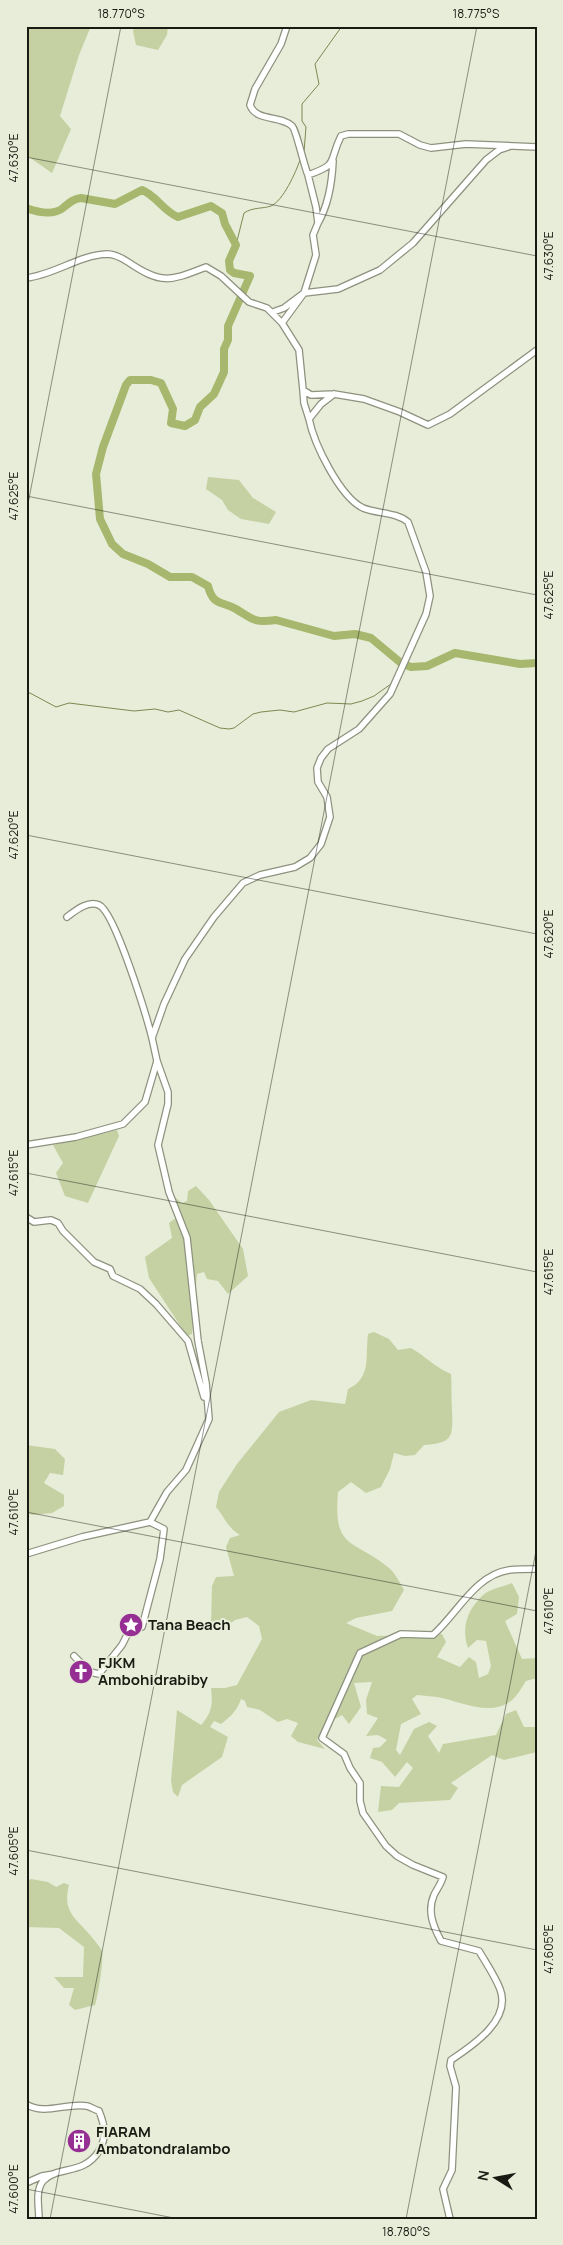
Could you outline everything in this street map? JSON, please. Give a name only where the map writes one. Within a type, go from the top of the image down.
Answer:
[{"type":"street","points":[[287,26],[281,44],[255,89],[250,105],[255,112],[288,123],[294,128],[301,159],[308,175],[318,223]]},
{"type":"street","points":[[282,323],[304,294],[316,255],[313,235],[325,211],[332,183],[333,159],[341,136],[348,134],[399,134],[420,145],[432,148],[466,144],[537,147]]},
{"type":"street","points":[[273,312],[284,308],[304,294],[338,289],[380,270],[413,243],[486,160],[498,150],[512,145]]},
{"type":"street","points":[[308,175],[325,170],[333,159]]},
{"type":"street","points":[[26,278],[55,270],[74,261],[110,254],[119,256],[152,277],[169,280],[206,267],[220,276],[249,302],[273,312],[299,350],[304,403],[315,442],[347,495],[363,508],[402,518],[408,522],[426,572],[430,596],[426,614],[390,694],[359,729],[328,750],[320,758],[317,768],[318,782],[327,797],[330,817],[321,844],[310,858],[294,867],[260,875],[243,883],[185,959],[164,1004],[152,1038]]},
{"type":"street","points":[[303,390],[311,395],[334,394],[379,403],[428,425],[450,414],[537,350]]},
{"type":"street","points":[[309,419],[321,404],[334,394]]},
{"type":"street","points":[[67,917],[88,904],[98,905],[105,911],[128,959],[157,1061],[168,1092],[168,1104],[158,1146],[169,1192],[187,1238],[198,1341],[206,1383],[207,1408]]},
{"type":"street","points":[[26,1145],[76,1136],[123,1124],[145,1102],[157,1061]]},
{"type":"street","points":[[26,1217],[34,1222],[51,1220],[58,1223],[63,1231],[94,1262],[110,1269],[113,1276],[140,1289],[156,1304],[188,1341],[209,1419],[186,1470],[167,1492],[150,1522],[134,1528],[82,1537],[26,1554]]},
{"type":"street","points":[[74,1656],[90,1672],[99,1674],[122,1645],[130,1629],[142,1627],[160,1559],[164,1529],[150,1522]]},
{"type":"street","points":[[450,2219],[443,2189],[452,2170],[456,2087],[450,2066],[451,2060],[482,2038],[492,2027],[502,2000],[500,1990],[479,1951],[441,1941],[434,1927],[430,1911],[434,1896],[443,1877],[412,1865],[397,1856],[386,1846],[363,1813],[360,1801],[360,1783],[350,1768],[344,1754],[322,1738],[360,1653],[401,1634],[433,1635],[479,1584],[508,1570],[537,1569]]},
{"type":"street","points":[[26,2104],[47,2109],[86,2106],[99,2111],[105,2127],[103,2143],[92,2161],[73,2169],[42,2176],[26,2183]]},
{"type":"street","points":[[39,2219],[38,2194],[43,2181],[56,2173]]},
{"type":"green space","points":[[26,26],[91,26],[79,55],[60,116],[71,129],[52,173],[26,155]]},
{"type":"green space","points":[[135,26],[168,26],[167,35],[158,50],[136,45],[133,31]]},
{"type":"green space","points":[[208,477],[239,480],[253,498],[276,512],[269,524],[241,519],[228,510],[222,500],[206,489]]},
{"type":"green space","points":[[117,1130],[119,1136],[88,1203],[65,1196],[56,1173],[63,1163],[53,1145]]},
{"type":"green space","points":[[196,1186],[209,1200],[243,1249],[248,1276],[228,1294],[218,1281],[207,1279],[204,1272],[197,1274],[192,1334],[187,1336],[149,1278],[145,1257],[172,1238],[169,1223],[177,1217],[176,1198],[182,1203],[187,1201],[188,1191]]},
{"type":"green space","points":[[374,1332],[389,1339],[398,1350],[411,1348],[440,1369],[451,1374],[452,1427],[446,1440],[424,1445],[415,1455],[405,1456],[394,1453],[390,1469],[381,1487],[366,1493],[351,1482],[338,1492],[337,1511],[342,1534],[348,1541],[389,1568],[404,1590],[392,1611],[356,1618],[346,1623],[377,1636],[442,1634],[446,1642],[437,1657],[460,1667],[469,1657],[476,1662],[479,1678],[488,1674],[491,1666],[486,1641],[477,1640],[468,1648],[465,1626],[469,1613],[483,1595],[512,1583],[519,1597],[517,1614],[505,1621],[522,1659],[537,1658],[537,1678],[526,1681],[512,1700],[495,1708],[475,1707],[437,1697],[417,1695],[412,1699],[421,1714],[401,1724],[396,1750],[400,1755],[414,1729],[429,1722],[437,1726],[428,1736],[439,1753],[443,1744],[496,1735],[506,1714],[516,1710],[524,1727],[537,1727],[537,1752],[504,1760],[492,1755],[451,1783],[458,1788],[450,1800],[399,1803],[392,1810],[378,1812],[381,1786],[399,1787],[413,1768],[407,1762],[395,1777],[382,1762],[370,1758],[373,1748],[380,1747],[387,1740],[378,1735],[366,1736],[378,1718],[367,1714],[366,1700],[372,1682],[354,1683],[361,1707],[349,1724],[342,1715],[326,1724],[317,1740],[325,1749],[298,1742],[291,1736],[298,1723],[287,1719],[278,1722],[260,1710],[247,1707],[245,1701],[241,1699],[227,1719],[221,1724],[214,1721],[210,1727],[228,1737],[222,1757],[182,1785],[178,1797],[173,1792],[171,1781],[177,1710],[201,1725],[211,1708],[211,1688],[225,1688],[237,1685],[262,1639],[259,1626],[247,1617],[235,1620],[221,1630],[211,1625],[212,1586],[216,1577],[234,1576],[226,1547],[230,1538],[240,1535],[229,1525],[216,1507],[219,1492],[237,1464],[279,1412],[311,1400],[345,1404],[348,1389],[361,1379],[364,1373],[368,1334]]},
{"type":"green space","points":[[26,1445],[55,1449],[65,1459],[63,1475],[50,1473],[44,1483],[64,1495],[64,1506],[52,1513],[32,1515],[26,1512]]},
{"type":"green space","points":[[31,1879],[48,1882],[56,1887],[64,1883],[69,1885],[68,1903],[73,1916],[102,1951],[98,1994],[95,2005],[75,2010],[69,2005],[74,1988],[64,1988],[54,1977],[83,1977],[84,1947],[59,1928],[26,1927],[26,1916],[29,1909],[26,1882]]},
{"type":"waterway","points":[[304,152],[306,127],[302,121],[302,104],[319,84],[315,64],[342,26]]},
{"type":"waterway","points":[[236,245],[244,213],[276,203],[288,186],[300,160]]},
{"type":"waterway","points":[[26,208],[50,213],[63,208],[73,200],[81,198],[115,204],[142,190],[178,217],[211,206],[222,213],[225,224],[236,245],[229,261],[230,270],[234,273],[250,276],[228,326],[228,340],[224,349],[224,372],[214,394],[200,407],[195,420],[185,426],[171,423],[173,409],[161,383],[151,380],[130,380],[126,385],[103,447],[96,474],[100,519],[112,544],[123,554],[148,564],[170,577],[192,577],[208,586],[215,600],[236,609],[254,620],[276,620],[334,636],[355,634],[371,638],[401,663],[411,667],[427,666],[455,653],[520,664],[537,663]]},
{"type":"waterway","points":[[26,693],[30,693],[56,707],[69,703],[134,711],[155,709],[168,712],[179,710],[220,728],[229,729],[234,728],[253,714],[261,712],[280,710],[294,712],[327,703],[351,704],[362,701],[374,696],[391,684]]},
{"type":"place","name":"Tana Beach","points":[[131,1625]]},
{"type":"place","name":"FJKM Ambohidrabiby","points":[[81,1672]]},
{"type":"place","name":"FIARAM Ambatondralambo","points":[[79,2141]]}]
